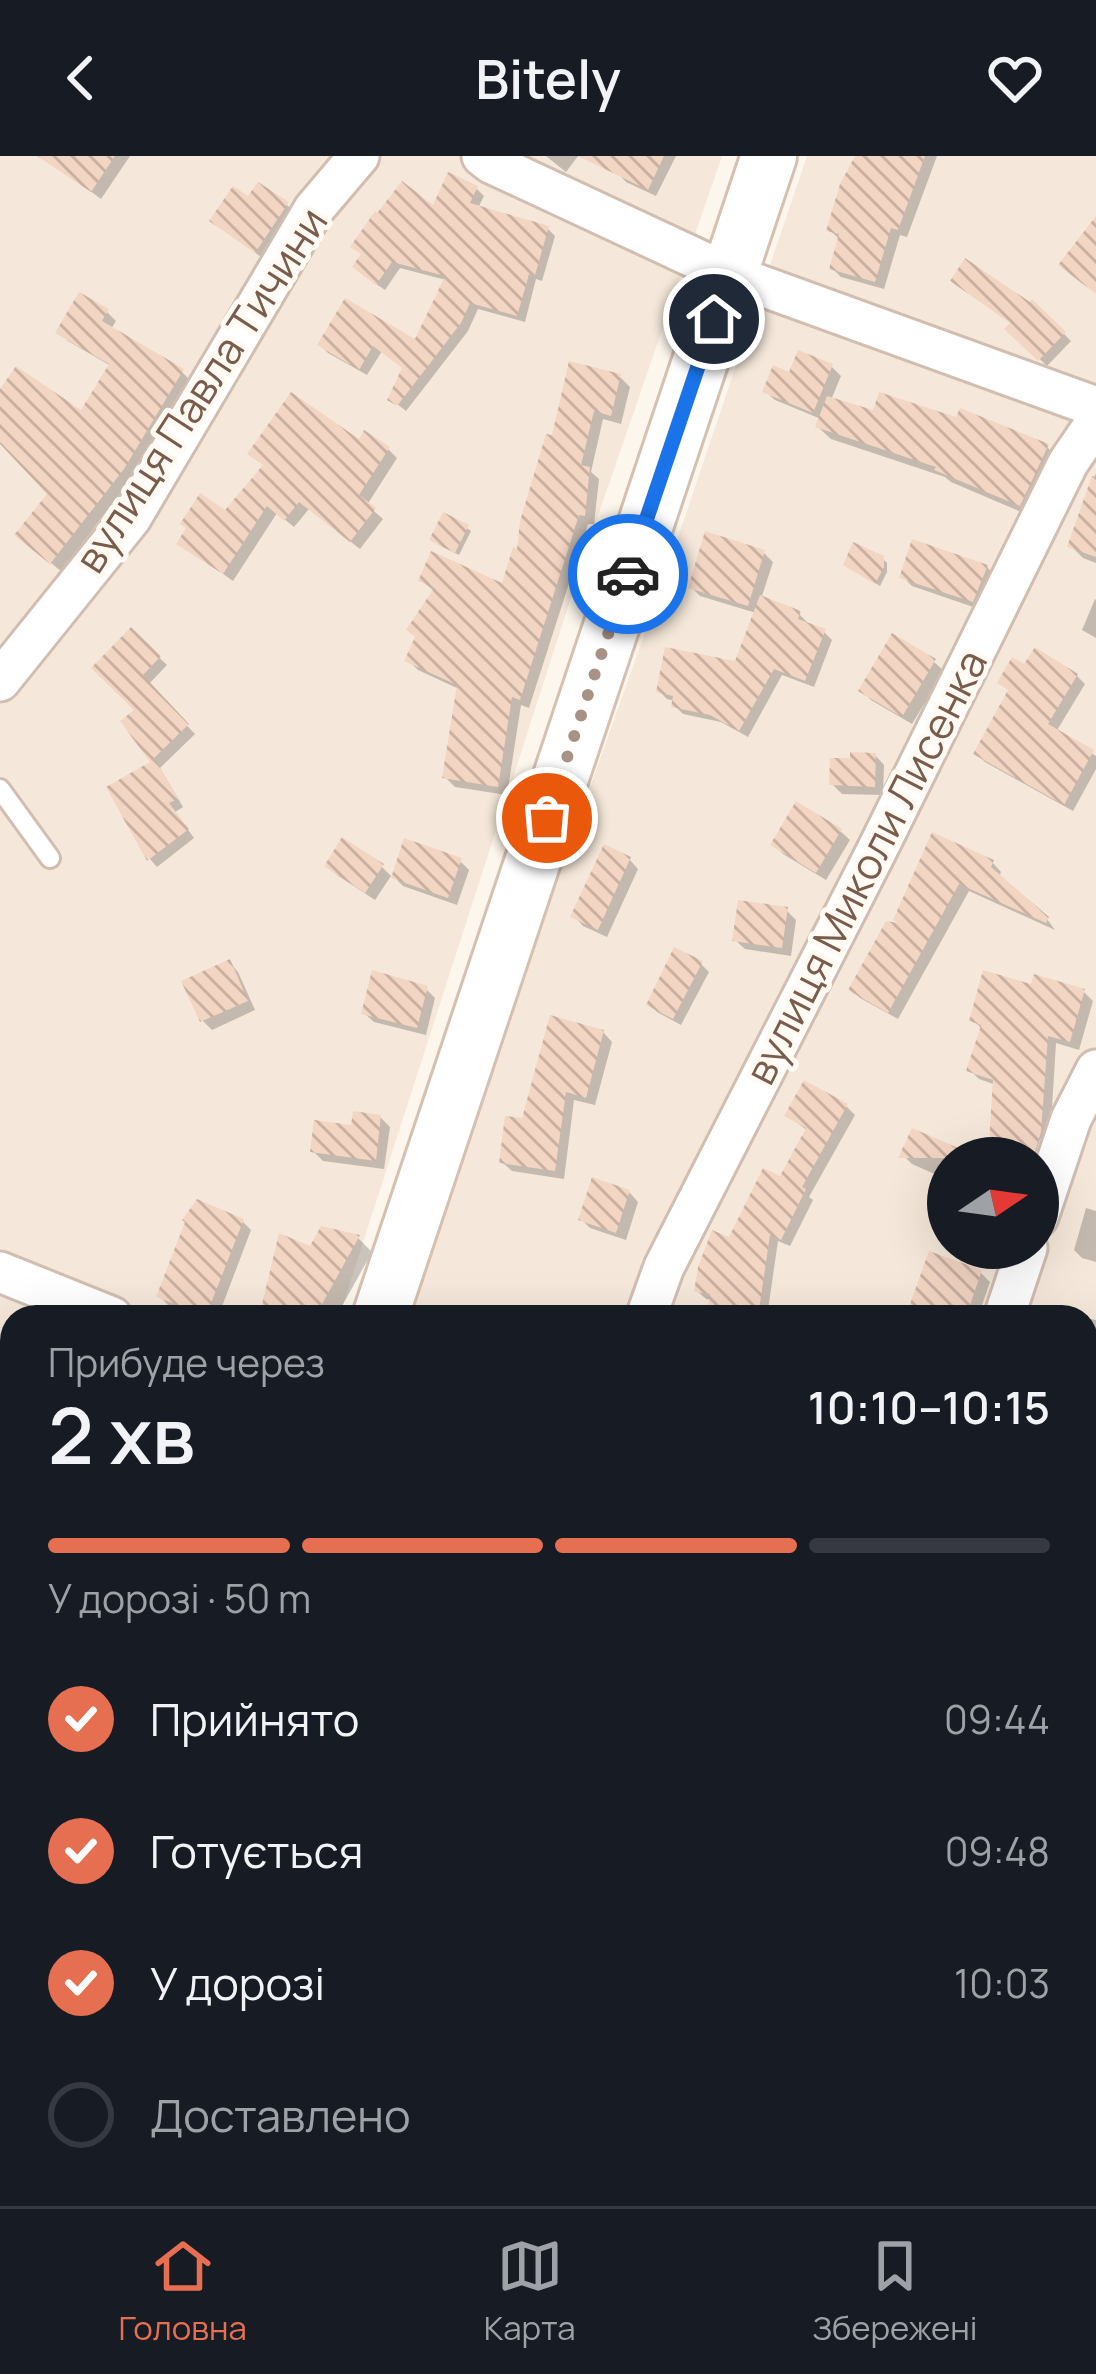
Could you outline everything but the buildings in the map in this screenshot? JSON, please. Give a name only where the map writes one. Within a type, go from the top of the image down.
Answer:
[{"type":"main road","points":[[384,1305],[769,156]]},
{"type":"street","name":"вулиця Павла Тичини","points":[[0,681],[130,518],[314,209],[359,156]]},
{"type":"street","points":[[482,156],[729,274],[1096,406]]},
{"type":"street","name":"вулиця Миколи Лисенка","points":[[650,1305],[664,1267],[1068,463],[1096,422]]},
{"type":"street","points":[[1059,1156],[1096,1070]]},
{"type":"street","points":[[1008,1305],[1021,1269]]},
{"type":"street","points":[[0,1272],[82,1305]]},
{"type":"lane","points":[[0,789],[50,858]]},
{"type":"shaded area","points":[[0,156],[722,156],[588,545],[343,1305],[0,1305]]},
{"type":"shaded area","points":[[807,156],[1096,156],[1096,1305],[405,1305],[656,602]]},
{"type":"way so far","points":[[547,818],[628,574]]},
{"type":"route","points":[[628,574],[714,319]]}]
